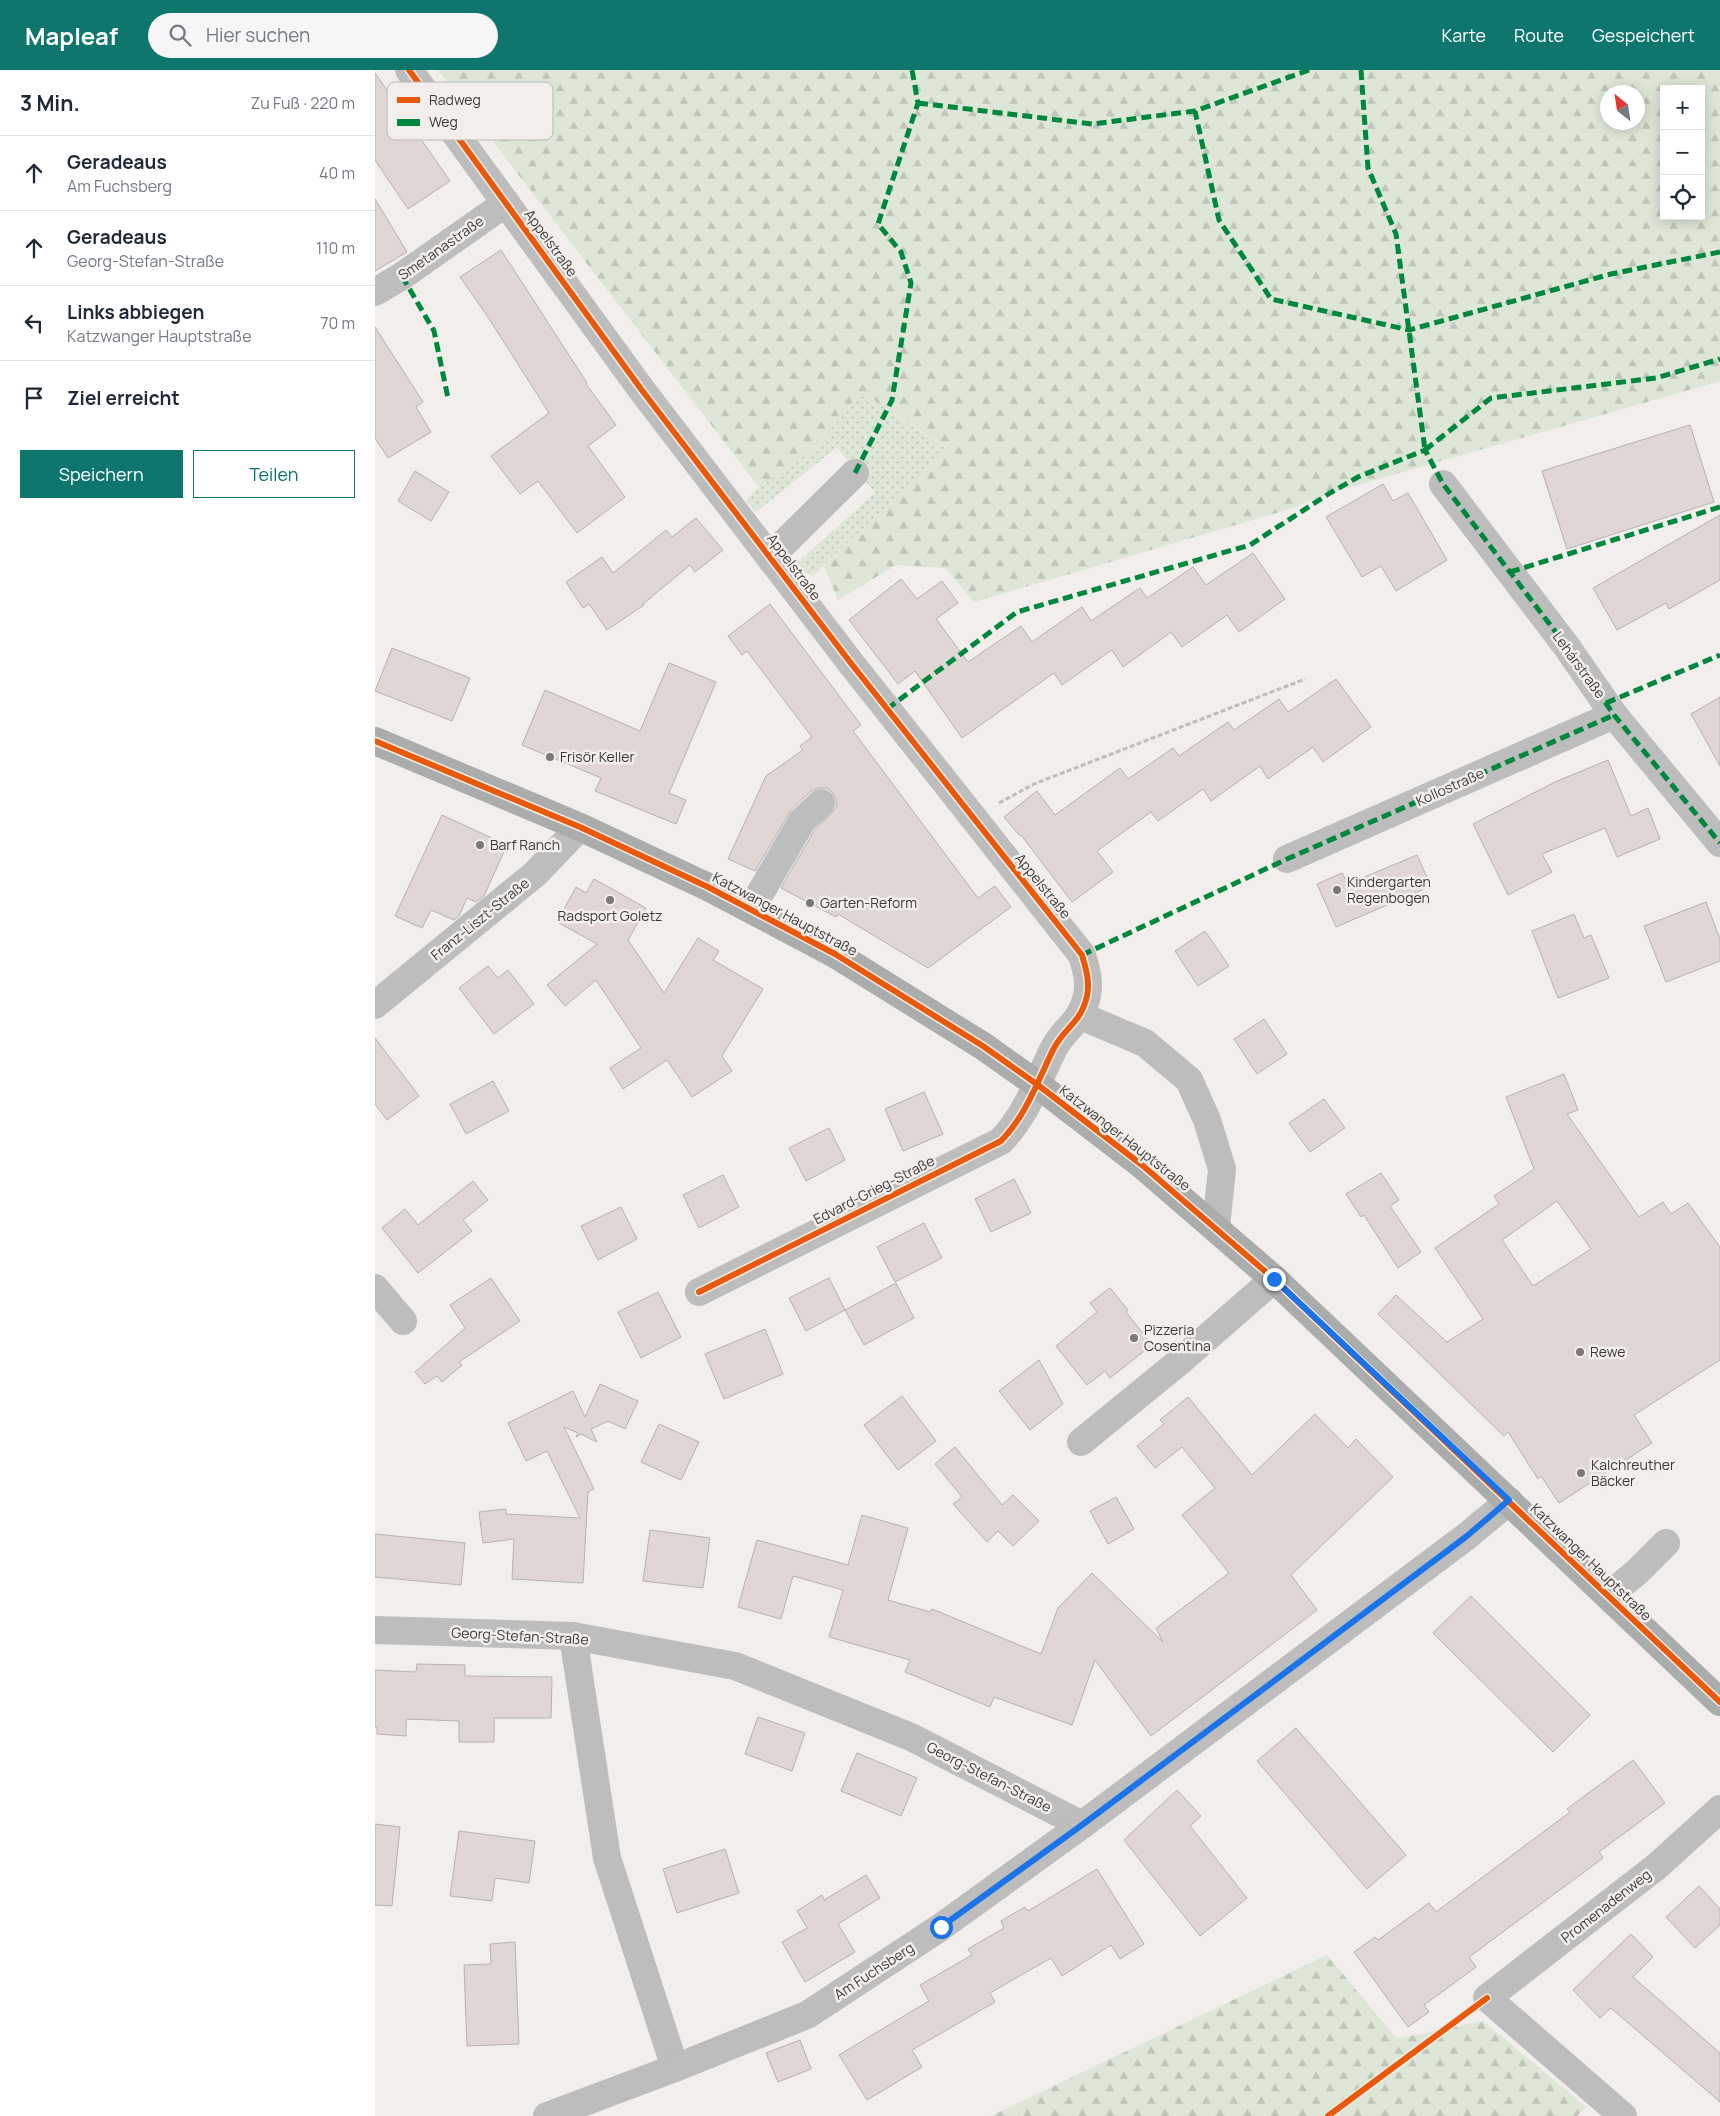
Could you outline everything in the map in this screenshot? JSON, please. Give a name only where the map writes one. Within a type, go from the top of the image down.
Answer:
[{"type":"main road","name":"Katzwanger Hauptstraße","points":[[375,741],[580,827],[751,909],[878,979],[983,1046],[1142,1165],[1216,1227],[1509,1500],[1720,1702]]},
{"type":"street","name":"Appelstraße","points":[[409,70],[418,82]]},
{"type":"street","name":"Appelstraße","points":[[460,140],[641,389],[850,662],[1082,955],[1088,974],[1087,996],[1081,1016],[1055,1046],[1038,1086]]},
{"type":"street","name":"Smetanastraße","points":[[375,292],[402,276],[506,203]]},
{"type":"street","points":[[770,557],[855,473]]},
{"type":"street","name":"Lehárstraße","points":[[1443,484],[1567,647],[1614,715],[1720,843]]},
{"type":"street","name":"Kollostraße","points":[[1287,859],[1614,715]]},
{"type":"street","points":[[751,909],[802,821],[821,803]]},
{"type":"street","name":"Franz-Liszt-Straße","points":[[375,1005],[535,874],[580,827]]},
{"type":"street","points":[[1081,1016],[1145,1043],[1189,1080],[1207,1120],[1221,1170],[1216,1227]]},
{"type":"street","name":"Edvard-Grieg-Straße","points":[[699,1292],[1001,1141],[1016,1126],[1038,1086]]},
{"type":"street","points":[[1081,1442],[1179,1362],[1274,1279]]},
{"type":"street","points":[[375,1288],[403,1321]]},
{"type":"street","points":[[1082,1825],[1459,1542],[1509,1500]]},
{"type":"street","points":[[1609,1596],[1666,1544]]},
{"type":"street","name":"Georg-Stefan-Straße","points":[[375,1630],[573,1636],[735,1666],[911,1737],[1082,1825]]},
{"type":"street","points":[[573,1636],[607,1858],[675,2068]]},
{"type":"street","name":"Promenadenweg","points":[[1623,2116],[1487,1998],[1656,1867],[1720,1809]]},
{"type":"street","name":"Am Fuchsberg","points":[[547,2116],[675,2068],[807,2015],[941,1927],[1082,1825]]},
{"type":"path","points":[[972,817],[1034,784],[1305,679]]},
{"type":"green space","points":[[438,70],[1720,70],[1720,381],[1330,493],[1290,509],[974,602],[945,568],[896,565],[838,600],[824,566],[948,449],[862,392],[815,448],[759,487],[492,140],[553,140],[553,82],[447,82]]},
{"type":"green space","points":[[862,392],[948,450],[812,576],[796,564],[875,493],[837,447],[756,512],[746,500],[759,487],[815,448]]},
{"type":"green space","points":[[1327,1955],[1397,2039],[1483,2021],[1586,2107],[1577,2116],[991,2116]]},
{"type":"building","points":[[375,73],[387,90],[387,140],[422,140],[450,181],[408,209],[375,160]]},
{"type":"building","points":[[375,199],[407,252],[375,271]]},
{"type":"building","points":[[501,250],[586,384],[616,425],[588,446],[625,497],[577,533],[538,481],[520,494],[491,456],[549,413],[488,317],[460,277]]},
{"type":"building","points":[[375,327],[423,402],[416,407],[431,432],[388,458],[375,438]]},
{"type":"building","points":[[1690,425],[1714,502],[1567,549],[1542,471]]},
{"type":"building","points":[[415,471],[449,492],[431,521],[398,501]]},
{"type":"building","points":[[1383,484],[1393,501],[1408,493],[1447,560],[1396,591],[1381,566],[1362,577],[1326,517]]},
{"type":"building","points":[[1720,515],[1720,580],[1669,609],[1666,603],[1617,630],[1593,588]]},
{"type":"building","points":[[696,518],[723,550],[695,572],[690,565],[644,605],[607,630],[589,604],[583,608],[566,582],[602,557],[613,573],[666,530],[672,537]]},
{"type":"building","points":[[1253,553],[1285,599],[1239,632],[1227,615],[1182,647],[1171,632],[1123,667],[1112,650],[1062,685],[1054,673],[962,738],[915,671],[898,684],[849,620],[901,579],[917,599],[942,581],[958,603],[936,619],[968,662],[1021,626],[1032,642],[1082,607],[1091,621],[1140,588],[1147,598],[1193,567],[1206,585]]},
{"type":"building","points":[[770,604],[861,725],[853,731],[978,898],[995,886],[1011,907],[928,968],[838,914],[836,917],[781,888],[814,831],[836,808],[836,799],[832,792],[826,788],[818,788],[811,791],[791,810],[755,871],[728,859],[766,776],[803,750],[800,746],[812,737],[747,651],[742,655],[728,636]]},
{"type":"building","points":[[392,648],[470,678],[452,721],[375,691]]},
{"type":"building","points":[[669,663],[716,682],[669,793],[686,800],[676,824],[595,791],[601,778],[522,745],[545,690],[640,731]]},
{"type":"building","points":[[1336,679],[1371,727],[1323,762],[1313,747],[1268,779],[1260,766],[1211,801],[1203,789],[1158,821],[1151,812],[1097,851],[1113,872],[1072,902],[1021,835],[1004,817],[1037,791],[1055,815],[1120,768],[1128,779],[1173,748],[1179,756],[1228,722],[1234,730],[1279,699],[1288,712]]},
{"type":"building","points":[[1720,697],[1720,766],[1691,714]]},
{"type":"building","points":[[1608,760],[1631,816],[1648,808],[1660,839],[1617,857],[1605,828],[1542,854],[1552,872],[1508,895],[1473,824],[1555,782]]},
{"type":"building","points":[[442,815],[507,845],[484,896],[476,902],[467,898],[459,916],[454,920],[431,910],[422,928],[395,916]]},
{"type":"building","points":[[1417,855],[1431,886],[1336,927],[1317,884],[1342,873],[1348,884]]},
{"type":"building","points":[[594,879],[646,908],[628,940],[664,993],[698,938],[719,951],[713,960],[763,989],[722,1056],[732,1071],[692,1097],[667,1060],[623,1089],[610,1068],[641,1048],[596,980],[565,1006],[547,985],[597,944],[557,922],[576,887],[586,893]]},
{"type":"building","points":[[1706,902],[1720,939],[1720,961],[1666,982],[1644,926]]},
{"type":"building","points":[[1574,914],[1584,938],[1591,935],[1609,978],[1558,998],[1532,931]]},
{"type":"building","points":[[1205,931],[1229,966],[1198,986],[1175,951]]},
{"type":"building","points":[[488,966],[498,978],[508,970],[534,1004],[494,1034],[459,988]]},
{"type":"building","points":[[1264,1019],[1287,1054],[1257,1074],[1234,1039]]},
{"type":"building","points":[[375,1038],[419,1096],[387,1120],[375,1104]]},
{"type":"building","name":"Rewe","points":[[1564,1074],[1578,1110],[1567,1114],[1639,1217],[1663,1202],[1671,1214],[1688,1203],[1720,1247],[1720,1360],[1634,1415],[1652,1443],[1559,1503],[1541,1476],[1538,1479],[1508,1432],[1504,1436],[1378,1314],[1396,1295],[1447,1342],[1483,1319],[1435,1248],[1499,1204],[1494,1196],[1534,1169],[1506,1097]],"holes":[[[1557,1201],[1591,1249],[1533,1286],[1502,1240]]]},
{"type":"building","points":[[493,1081],[509,1111],[466,1134],[450,1104]]},
{"type":"building","points":[[924,1092],[943,1134],[903,1151],[885,1109]]},
{"type":"building","points":[[1324,1099],[1345,1128],[1310,1152],[1289,1123]]},
{"type":"building","points":[[829,1128],[845,1160],[806,1181],[789,1148]]},
{"type":"building","points":[[1381,1173],[1399,1200],[1390,1206],[1421,1252],[1398,1268],[1364,1215],[1361,1217],[1346,1194]]},
{"type":"building","points":[[723,1175],[739,1207],[699,1228],[683,1195]]},
{"type":"building","points":[[1014,1179],[1031,1213],[991,1232],[975,1199]]},
{"type":"building","points":[[473,1181],[488,1200],[463,1220],[472,1231],[418,1273],[382,1228],[405,1209],[418,1225]]},
{"type":"building","points":[[621,1207],[637,1239],[598,1260],[581,1226]]},
{"type":"building","points":[[924,1223],[942,1258],[895,1282],[877,1247]]},
{"type":"building","points":[[491,1278],[520,1321],[459,1362],[462,1365],[442,1382],[437,1376],[425,1384],[415,1372],[465,1328],[450,1305]]},
{"type":"building","points":[[829,1278],[845,1310],[806,1331],[789,1298]]},
{"type":"building","points":[[896,1283],[914,1318],[864,1345],[845,1310]]},
{"type":"building","points":[[1110,1288],[1152,1345],[1110,1378],[1105,1371],[1087,1385],[1056,1346],[1097,1312],[1090,1303]]},
{"type":"building","points":[[658,1292],[681,1337],[641,1358],[618,1312]]},
{"type":"building","points":[[765,1329],[783,1374],[724,1399],[705,1354]]},
{"type":"building","points":[[1039,1360],[1063,1404],[1030,1430],[999,1391]]},
{"type":"building","points":[[600,1384],[638,1401],[625,1429],[608,1421],[591,1429],[597,1442],[581,1434],[576,1437],[578,1433],[564,1427],[594,1489],[588,1492],[583,1583],[512,1579],[514,1539],[483,1543],[479,1512],[506,1509],[506,1514],[580,1518],[547,1451],[526,1461],[508,1423],[573,1391],[585,1417]]},
{"type":"building","points":[[902,1396],[936,1441],[898,1470],[864,1425]]},
{"type":"building","points":[[1188,1397],[1252,1475],[1315,1414],[1348,1448],[1356,1439],[1393,1477],[1291,1575],[1317,1610],[1151,1736],[1095,1660],[1072,1725],[994,1697],[990,1707],[905,1672],[910,1660],[829,1637],[843,1590],[793,1576],[781,1619],[738,1607],[757,1540],[848,1565],[862,1515],[908,1528],[888,1600],[930,1612],[932,1609],[1041,1654],[1058,1608],[1092,1573],[1163,1642],[1156,1628],[1229,1573],[1182,1515],[1215,1488],[1182,1447],[1155,1468],[1137,1446],[1164,1424],[1160,1420]]},
{"type":"building","points":[[659,1424],[699,1442],[681,1480],[641,1462]]},
{"type":"building","points":[[955,1447],[1002,1505],[1013,1495],[1039,1521],[1013,1546],[998,1531],[987,1542],[953,1504],[962,1497],[935,1464]]},
{"type":"building","points":[[1116,1497],[1134,1529],[1108,1544],[1090,1511]]},
{"type":"building","points":[[650,1530],[710,1538],[703,1588],[643,1581]]},
{"type":"building","points":[[375,1534],[465,1543],[461,1585],[375,1577]]},
{"type":"building","points":[[1471,1596],[1590,1715],[1553,1752],[1433,1633]]},
{"type":"building","points":[[417,1664],[465,1665],[465,1676],[552,1677],[551,1718],[494,1718],[494,1742],[459,1742],[459,1721],[406,1719],[406,1736],[377,1734],[377,1727],[375,1727],[375,1670],[416,1672]]},
{"type":"building","points":[[758,1717],[805,1733],[792,1771],[745,1754]]},
{"type":"building","points":[[1296,1728],[1406,1855],[1367,1889],[1257,1761]]},
{"type":"building","points":[[857,1753],[917,1778],[901,1816],[841,1791]]},
{"type":"building","points":[[1633,1760],[1665,1803],[1599,1852],[1603,1858],[1469,1957],[1476,1967],[1424,2005],[1429,2012],[1408,2027],[1354,1952],[1375,1937],[1378,1940],[1429,1903],[1436,1912],[1570,1812],[1567,1809]]},
{"type":"building","points":[[1177,1790],[1201,1816],[1190,1826],[1247,1898],[1200,1936],[1124,1840]]},
{"type":"building","points":[[375,1824],[400,1827],[392,1906],[375,1905]]},
{"type":"building","points":[[459,1831],[535,1841],[529,1883],[495,1878],[492,1901],[450,1896]]},
{"type":"building","points":[[725,1849],[739,1893],[677,1913],[663,1869]]},
{"type":"building","points":[[1097,1869],[1144,1944],[1120,1959],[1111,1945],[1062,1976],[1051,1958],[990,1993],[995,2002],[912,2050],[922,2067],[867,2100],[839,2055],[929,2001],[920,1985],[972,1955],[968,1949],[1004,1928],[1001,1921],[1025,1907],[1028,1911]]},
{"type":"building","points":[[866,1875],[880,1898],[838,1924],[855,1952],[805,1982],[782,1942],[807,1928],[797,1911],[822,1895],[824,1900]]},
{"type":"building","points":[[1699,1886],[1720,1909],[1720,1925],[1695,1948],[1666,1917]]},
{"type":"building","points":[[1631,1934],[1653,1957],[1633,1977],[1720,2053],[1720,2102],[1611,2008],[1600,2018],[1573,1990]]},
{"type":"building","points":[[515,1942],[519,2044],[467,2046],[464,1965],[491,1964],[490,1944]]},
{"type":"building","points":[[800,2040],[811,2069],[778,2082],[766,2053]]},
{"type":"marked path","points":[[855,473],[892,400],[911,283],[901,252],[878,224],[918,103],[912,70]]},
{"type":"marked path","points":[[1309,70],[1195,111],[1219,220],[1271,299],[1409,330],[1611,274],[1720,252]]},
{"type":"marked path","points":[[1361,70],[1368,168],[1396,234],[1425,450]]},
{"type":"marked path","points":[[918,103],[1092,124],[1195,111]]},
{"type":"marked path","points":[[402,276],[434,331],[448,398]]},
{"type":"marked path","points":[[1425,450],[1491,398],[1656,378],[1720,359]]},
{"type":"marked path","points":[[887,709],[1017,612],[1250,545],[1358,477],[1425,450],[1443,484],[1567,647],[1614,715],[1720,843]]},
{"type":"marked path","points":[[1510,572],[1720,507]]},
{"type":"marked path","points":[[1606,703],[1720,655]]},
{"type":"marked path","points":[[1082,955],[1287,859],[1614,715]]},
{"type":"cycle path","points":[[409,70],[418,82]]},
{"type":"cycle path","points":[[460,140],[641,389],[850,662],[1082,955],[1086,970],[1088,991],[1081,1013],[1058,1041],[1025,1108],[1001,1141],[699,1292]]},
{"type":"cycle path","points":[[375,741],[580,827],[708,887],[835,954],[983,1046],[1038,1085],[1142,1165],[1274,1279],[1720,1702]]},
{"type":"cycle path","points":[[1328,2116],[1487,1998]]},
{"type":"place","name":"Frisör Keller","points":[[550,757]]},
{"type":"place","name":"Barf Ranch","points":[[480,845]]},
{"type":"place","name":"Kindergarten Regenbogen","points":[[1337,890]]},
{"type":"place","name":"Radsport Goletz","points":[[610,900]]},
{"type":"place","name":"Garten-Reform","points":[[810,903]]},
{"type":"place","name":"Pizzeria Cosentina","points":[[1134,1338]]},
{"type":"place","name":"Rewe","points":[[1580,1352]]},
{"type":"place","name":"Kalchreuther Bäcker","points":[[1581,1473]]},
{"type":"route","points":[[941,1927],[1082,1825],[1467,1536],[1509,1500],[1274,1279]]}]
